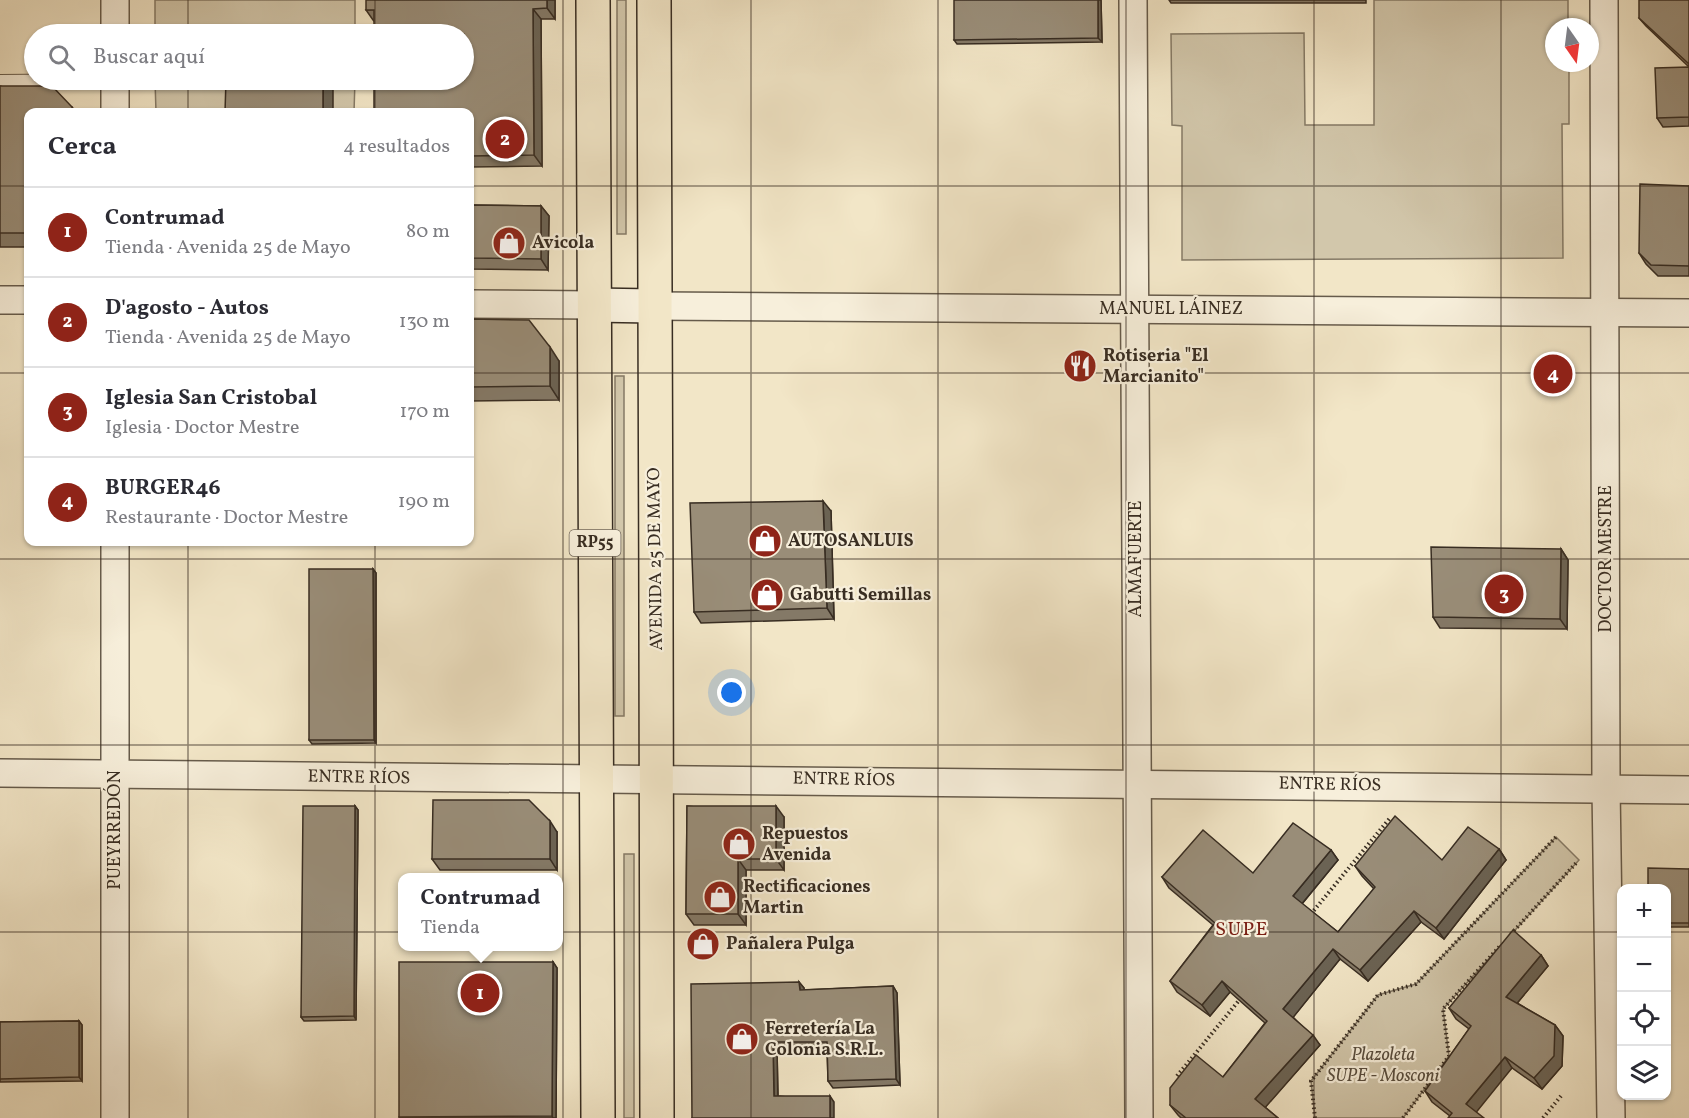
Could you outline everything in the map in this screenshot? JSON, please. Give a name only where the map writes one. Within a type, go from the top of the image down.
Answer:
[{"type":"main road","name":"RP55","points":[[593,0],[598,1118]]},
{"type":"main road","name":"AVENIDA 25 DE MAYO","points":[[654,0],[653,306],[658,778],[657,1118]]},
{"type":"street","points":[[115,0],[115,24]]},
{"type":"street","name":"ALMAFUERTE","points":[[1133,0],[1139,1118]]},
{"type":"street","name":"DOCTOR MESTRE","points":[[1604,0],[1606,788],[1611,1118]]},
{"type":"street","points":[[115,90],[115,108]]},
{"type":"street","points":[[0,300],[24,300]]},
{"type":"street","points":[[474,304],[653,306]]},
{"type":"street","name":"MANUEL LÁINEZ","points":[[653,306],[1689,313]]},
{"type":"street","name":"PUEYRREDÓN","points":[[115,546],[115,1118]]},
{"type":"street","name":"ENTRE RÍOS","points":[[0,773],[596,781],[658,778],[1689,790]]},
{"type":"lane","points":[[0,82],[24,82]]},
{"type":"path","points":[[1306,919],[1390,818]]},
{"type":"path","points":[[1315,1118],[1311,1081],[1378,995],[1416,984],[1556,837]]},
{"type":"path","points":[[1403,1118],[1449,1056],[1443,1009],[1579,860]]},
{"type":"path","points":[[1177,1076],[1245,993]]},
{"type":"path","points":[[1543,1118],[1561,1096]]},
{"type":"green space","points":[[155,0],[355,0],[355,24],[155,24]]},
{"type":"green space","points":[[617,0],[626,0],[626,234],[617,234]]},
{"type":"green space","points":[[1374,0],[1568,0],[1568,18],[1545,18],[1545,72],[1569,72],[1569,124],[1562,124],[1563,258],[1182,260],[1182,126],[1172,125],[1171,34],[1304,33],[1305,125],[1374,125]]},
{"type":"green space","points":[[155,90],[355,90],[354,108],[156,108]]},
{"type":"green space","points":[[615,376],[624,376],[624,716],[615,716]]},
{"type":"green space","name":"Plazoleta SUPE - Mosconi","points":[[1556,837],[1579,860],[1443,1009],[1449,1056],[1403,1118],[1315,1118],[1311,1081],[1378,995],[1416,984]]},
{"type":"green space","points":[[624,854],[634,854],[634,1118],[624,1118]]},
{"type":"building","points":[[366,0],[547,0],[547,8],[533,9],[534,155],[474,156],[474,108],[374,108],[374,90],[474,90],[474,24],[374,24],[374,10],[366,10]]},
{"type":"building","points":[[954,0],[1098,0],[1098,38],[954,40]]},
{"type":"building","points":[[1639,0],[1689,0],[1689,64],[1639,18]]},
{"type":"building","points":[[1689,67],[1689,117],[1657,118],[1655,68]]},
{"type":"building","points":[[0,86],[24,86],[24,90],[56,90],[72,108],[24,108],[24,233],[0,233]]},
{"type":"building","points":[[226,90],[323,90],[323,108],[225,108]]},
{"type":"building","points":[[1640,184],[1689,186],[1689,266],[1651,265],[1639,253]]},
{"type":"building","name":"Avicola","points":[[474,205],[541,206],[541,259],[474,258]]},
{"type":"building","points":[[474,319],[529,320],[550,347],[550,386],[474,387]]},
{"type":"building","points":[[823,501],[827,608],[694,612],[690,503]]},
{"type":"building","points":[[1431,547],[1561,549],[1560,619],[1433,617]]},
{"type":"building","points":[[309,569],[373,569],[374,740],[309,740]]},
{"type":"building","points":[[433,800],[529,800],[550,821],[550,859],[432,859]]},
{"type":"building","points":[[303,806],[355,806],[354,1016],[301,1017]]},
{"type":"building","points":[[687,806],[776,806],[776,859],[738,859],[738,914],[686,914]]},
{"type":"building","points":[[1395,816],[1442,860],[1468,827],[1499,849],[1436,928],[1414,911],[1360,970],[1333,949],[1283,1009],[1313,1035],[1255,1099],[1278,1118],[1186,1118],[1170,1105],[1170,1088],[1196,1055],[1223,1077],[1267,1021],[1222,981],[1202,1005],[1170,981],[1215,923],[1162,877],[1203,830],[1253,873],[1293,823],[1331,850],[1293,896],[1338,932],[1375,887],[1355,866]]},
{"type":"building","points":[[1648,868],[1689,869],[1689,923],[1671,923],[1671,884],[1648,884]]},
{"type":"building","points":[[1513,930],[1541,955],[1506,997],[1555,1025],[1554,1056],[1534,1078],[1505,1057],[1466,1104],[1484,1118],[1448,1118],[1452,1113],[1425,1091],[1471,1026],[1449,1008]]},
{"type":"building","points":[[399,962],[553,962],[552,1116],[399,1117]]},
{"type":"building","points":[[799,982],[800,990],[893,986],[896,1079],[828,1081],[827,1042],[773,1042],[774,1096],[830,1096],[830,1118],[692,1118],[691,984]]},
{"type":"building","points":[[79,1021],[79,1077],[0,1079],[0,1022]]},
{"type":"place","name":"D'agosto - Autos","points":[[505,139]]},
{"type":"place","name":"Avicola","points":[[509,243]]},
{"type":"place","name":"Rotiseria \"El Marcianito\"","points":[[1080,366]]},
{"type":"place","name":"BURGER46","points":[[1553,374]]},
{"type":"place","name":"AUTOSANLUIS","points":[[765,541]]},
{"type":"place","name":"Iglesia San Cristobal","points":[[1504,594]]},
{"type":"place","name":"Gabutti Semillas","points":[[767,595]]},
{"type":"place","name":"Repuestos Avenida","points":[[739,844]]},
{"type":"place","name":"Rectificaciones Martin","points":[[720,897]]},
{"type":"place","name":"Pañalera Pulga","points":[[703,944]]},
{"type":"place","name":"Contrumad","points":[[480,993]]},
{"type":"place","name":"Ferretería La Colonia S.R.L.","points":[[742,1039]]},
{"type":"district","name":"SUPE","points":[[1242,930]]}]
